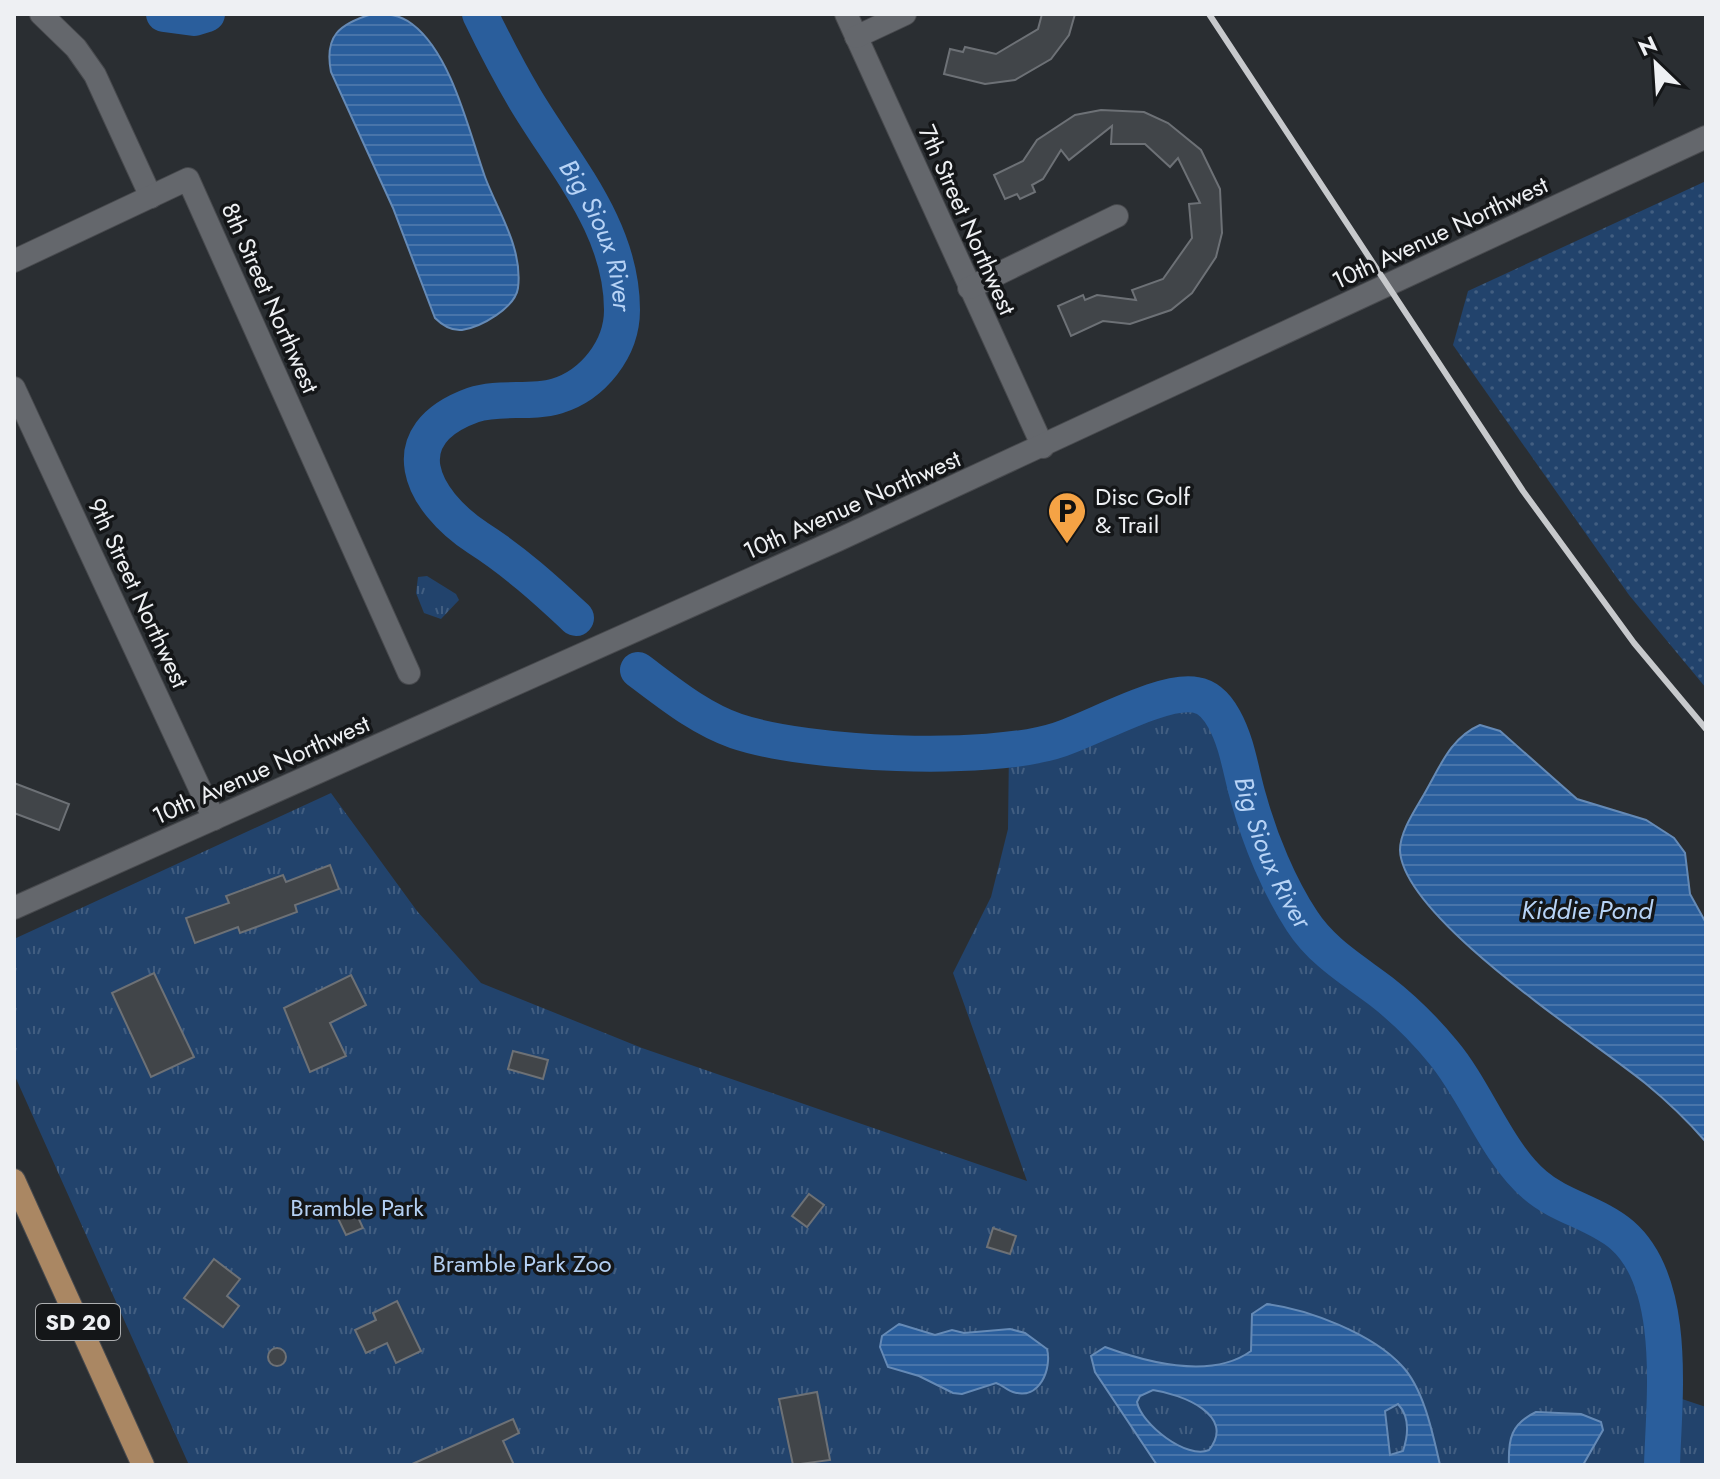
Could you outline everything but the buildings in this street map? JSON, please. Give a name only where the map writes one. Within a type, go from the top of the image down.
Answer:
[{"type":"main road","name":"SD 20","points":[[14,1180],[143,1465]]},
{"type":"street","points":[[14,261],[151,197],[95,75],[76,48],[41,14]]},
{"type":"street","name":"7th Street Northwest","points":[[846,14],[1043,447]]},
{"type":"street","points":[[856,37],[905,14]]},
{"type":"street","name":"10th Avenue Northwest","points":[[14,908],[1043,447],[1706,137]]},
{"type":"street","name":"8th Street Northwest","points":[[151,197],[188,179],[409,673]]},
{"type":"street","points":[[969,288],[1117,216]]},
{"type":"street","name":"9th Street Northwest","points":[[14,388],[214,819]]},
{"type":"green space","points":[[1706,181],[1706,688],[1629,595],[1453,345],[1468,291]]},
{"type":"green space","points":[[427,576],[456,594],[459,600],[441,619],[424,613],[416,593],[418,577]]},
{"type":"green space","name":"Bramble Park","points":[[1176,694],[1199,695],[1215,705],[1225,721],[1251,809],[1303,922],[1341,963],[1416,1022],[1445,1054],[1533,1184],[1621,1235],[1636,1252],[1648,1275],[1658,1312],[1665,1353],[1664,1393],[1706,1407],[1706,1465],[189,1465],[14,1074],[14,939],[331,793],[417,911],[481,983],[642,1048],[1027,1181],[953,973],[991,897],[1008,829],[1009,749],[1084,732]]},
{"type":"water","points":[[372,14],[393,15],[412,24],[438,54],[458,95],[485,177],[513,245],[519,273],[516,295],[496,315],[470,328],[450,328],[435,318],[393,208],[331,72],[330,49],[336,33],[351,22]]},
{"type":"water","name":"Kiddie Pond","points":[[1480,725],[1500,731],[1577,799],[1646,820],[1674,838],[1685,853],[1690,894],[1706,923],[1706,1142],[1645,1083],[1503,976],[1464,942],[1432,909],[1409,878],[1400,850],[1406,826],[1448,752],[1470,730]]},
{"type":"water","points":[[1267,1304],[1301,1311],[1339,1325],[1390,1354],[1416,1387],[1427,1413],[1440,1465],[1157,1465],[1095,1372],[1091,1356],[1105,1347],[1159,1363],[1217,1365],[1251,1351],[1252,1314]],"holes":[[[1153,1390],[1178,1396],[1202,1408],[1211,1417],[1216,1426],[1216,1438],[1209,1450],[1200,1452],[1178,1445],[1147,1420],[1137,1402],[1140,1396]],[[1398,1404],[1406,1421],[1406,1439],[1403,1451],[1390,1455],[1385,1411]]]},
{"type":"water","points":[[899,1324],[935,1335],[952,1330],[964,1333],[1010,1329],[1025,1333],[1047,1349],[1046,1373],[1037,1387],[1022,1394],[996,1383],[962,1394],[953,1393],[919,1376],[888,1367],[880,1347],[882,1336]]},
{"type":"water","points":[[1536,1412],[1581,1414],[1601,1422],[1603,1430],[1583,1465],[1509,1465],[1509,1447],[1516,1427]]},
{"type":"waterway","name":"Big Sioux River","points":[[164,14],[194,18],[207,14]]},
{"type":"waterway","name":"Big Sioux River","points":[[480,14],[519,89],[602,225],[619,280],[621,324],[603,364],[570,391],[536,400],[483,402],[447,418],[431,433],[423,450],[423,468],[429,487],[458,523],[517,566],[576,618]]},
{"type":"waterway","name":"Big Sioux River","points":[[638,670],[697,712],[736,731],[806,746],[897,753],[988,752],[1027,747],[1073,735],[1166,698],[1182,694],[1201,696],[1209,701],[1222,715],[1233,739],[1253,815],[1271,862],[1310,932],[1339,960],[1399,1006],[1429,1036],[1455,1068],[1521,1172],[1545,1193],[1612,1227],[1640,1256],[1652,1282],[1664,1344],[1662,1465]]},
{"type":"railway","points":[[1209,14],[1523,491],[1634,643],[1706,729]]},
{"type":"place","name":"Disc Golf & Trail","points":[[1067,545]]},
{"type":"park label","name":"Bramble Park Zoo","points":[[522,1264]]}]
